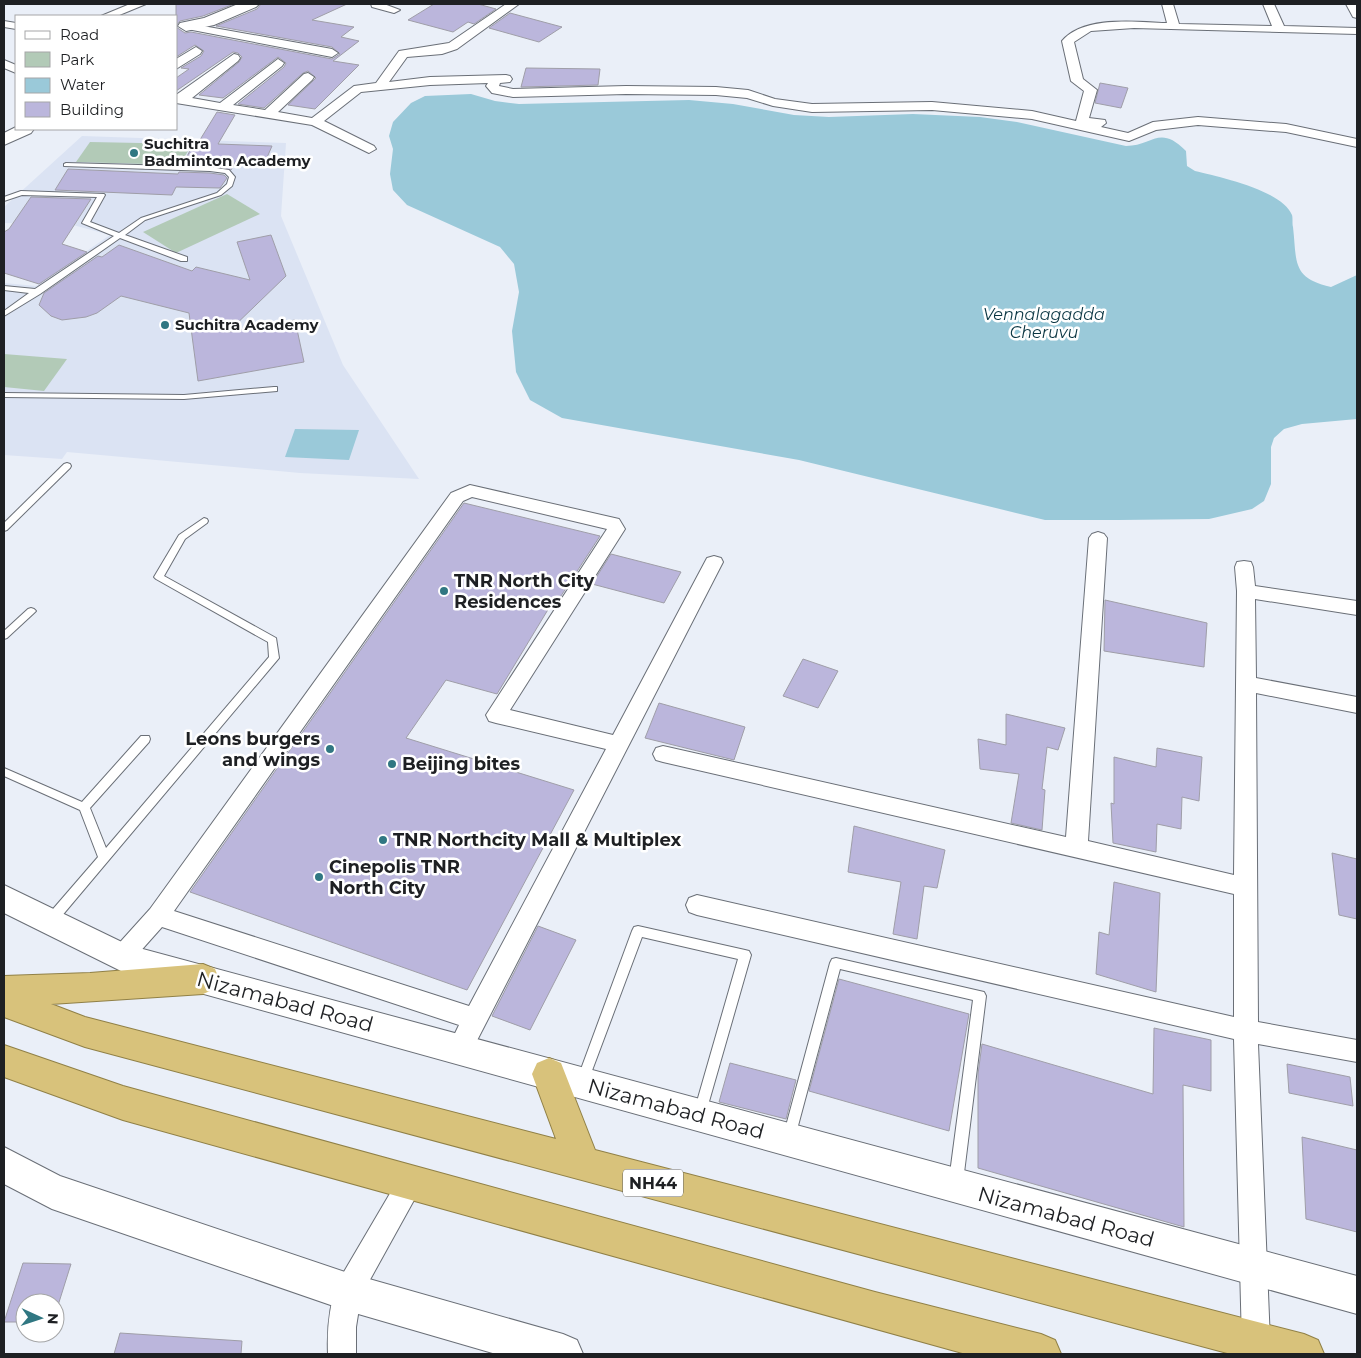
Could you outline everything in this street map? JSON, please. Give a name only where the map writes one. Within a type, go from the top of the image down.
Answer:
[{"type":"highway","points":[[4,991],[90,988],[203,979]]},
{"type":"highway","name":"NH44","points":[[4,1002],[85,1032],[1304,1354]]},
{"type":"highway","points":[[4,1061],[123,1102],[875,1311],[1041,1354]]},
{"type":"highway","points":[[565,1079],[583,1164]]},
{"type":"main road","points":[[181,29],[234,4]]},
{"type":"main road","points":[[181,29],[208,22],[251,4]]},
{"type":"main road","points":[[4,140],[23,130]]},
{"type":"main road","name":"Nizamabad Road","points":[[4,898],[121,957],[1252,1268],[1357,1295]]},
{"type":"main road","points":[[4,1165],[52,1191],[348,1292],[563,1354]]},
{"type":"street","points":[[110,15],[140,4]]},
{"type":"street","points":[[376,4],[394,10]]},
{"type":"street","points":[[380,86],[403,54],[442,50],[453,46],[512,4]]},
{"type":"street","points":[[1168,4],[1174,26]]},
{"type":"street","points":[[1269,4],[1279,28]]},
{"type":"street","points":[[1351,4],[1357,14]]},
{"type":"street","points":[[1357,31],[1134,24],[1088,28],[1068,41],[1077,81],[1091,90],[1082,121],[1148,128],[1198,121],[1247,124],[1286,128],[1357,143]]},
{"type":"street","points":[[181,29],[332,53]]},
{"type":"street","points":[[224,106],[297,48]]},
{"type":"street","points":[[178,64],[196,50]]},
{"type":"street","points":[[179,100],[234,58]]},
{"type":"street","points":[[268,114],[308,78]]},
{"type":"street","points":[[606,78],[642,78]]},
{"type":"street","points":[[660,78],[676,92]]},
{"type":"street","points":[[497,79],[492,86],[496,90],[513,92],[626,90],[732,92],[812,108],[885,105],[981,110],[1032,115],[1129,138],[1148,128]]},
{"type":"street","points":[[315,122],[358,89],[430,81],[515,79]]},
{"type":"street","points":[[179,100],[315,122],[369,149]]},
{"type":"street","points":[[121,957],[158,916],[457,497],[462,493],[485,493],[613,523],[616,529],[496,715],[618,744]]},
{"type":"street","points":[[1076,848],[1098,538]]},
{"type":"street","points":[[459,1050],[714,562]]},
{"type":"street","points":[[1244,567],[1246,591],[1247,1031],[1252,1268],[1256,1342]]},
{"type":"street","points":[[1246,591],[1357,608]]},
{"type":"street","points":[[1246,684],[1357,705]]},
{"type":"street","points":[[663,754],[1247,887]]},
{"type":"street","points":[[697,905],[1247,1031],[1357,1051]]},
{"type":"street","points":[[158,916],[475,1019]]},
{"type":"street","points":[[342,1354],[342,1327],[348,1292],[411,1182]]},
{"type":"lane","points":[[4,314],[143,219],[219,194],[230,185],[232,177],[227,171],[210,169],[66,164]]},
{"type":"lane","points":[[4,199],[21,193],[102,194],[86,223],[184,259]]},
{"type":"lane","points":[[4,288],[37,292]]},
{"type":"lane","points":[[4,395],[184,397],[274,389]]},
{"type":"lane","points":[[4,528],[67,466]]},
{"type":"lane","points":[[51,921],[274,658],[273,640],[159,577],[182,537],[204,521]]},
{"type":"lane","points":[[4,636],[31,612]]},
{"type":"lane","points":[[84,807],[145,739]]},
{"type":"lane","points":[[4,772],[84,807],[104,858]]},
{"type":"lane","points":[[565,1079],[638,931],[746,955],[699,1116]]},
{"type":"lane","points":[[788,1140],[836,963],[980,996],[955,1186]]},
{"type":"shaded area","name":"Suchitra Academy","points":[[82,136],[286,143],[281,216],[343,365],[419,479],[300,473],[67,452],[62,459],[4,455],[4,283],[36,286],[110,235],[73,225],[4,223],[4,207]]},
{"type":"green space","name":"Suchitra Badminton Academy","points":[[90,142],[192,144],[180,165],[76,162]]},
{"type":"green space","points":[[227,194],[260,214],[176,253],[143,232]]},
{"type":"green space","points":[[4,354],[67,359],[44,391],[4,387]]},
{"type":"water","name":"Vennalagadda Cheruvu","points":[[471,94],[495,101],[519,104],[689,100],[733,104],[794,115],[829,117],[913,114],[980,117],[1017,122],[1126,146],[1156,138],[1169,139],[1186,151],[1187,166],[1195,171],[1249,186],[1276,198],[1286,206],[1292,215],[1298,266],[1309,279],[1331,287],[1357,275],[1357,419],[1302,424],[1284,429],[1274,438],[1271,447],[1271,484],[1264,501],[1252,509],[1209,519],[1045,520],[799,460],[562,418],[530,400],[516,372],[512,331],[519,292],[514,264],[500,247],[407,205],[393,190],[390,174],[393,149],[389,136],[393,122],[411,103],[425,96]]},
{"type":"water","points":[[295,429],[359,430],[349,460],[285,457]]},
{"type":"building","points":[[176,4],[234,4],[203,16],[180,21],[178,24],[178,15],[176,15]]},
{"type":"building","points":[[261,4],[347,4],[312,20],[354,27],[341,37],[359,41],[333,61],[359,65],[315,109],[288,105],[316,78],[308,71],[303,73],[264,108],[238,104],[284,67],[286,63],[278,57],[223,98],[199,95],[239,62],[242,57],[238,53],[233,52],[178,90],[178,77],[189,69],[181,68],[201,56],[204,51],[195,45],[178,56],[178,28],[185,33],[191,32],[332,59],[340,54],[332,47],[216,26],[257,9]]},
{"type":"building","points":[[434,4],[478,4],[496,9],[474,24],[468,22],[453,32],[408,20]]},
{"type":"building","points":[[510,13],[562,27],[539,42],[489,28]]},
{"type":"building","points":[[526,68],[600,69],[598,85],[521,87]]},
{"type":"building","points":[[1100,83],[1128,88],[1121,108],[1095,103]]},
{"type":"building","points":[[217,112],[235,115],[218,144],[272,146],[265,162],[236,161],[231,170],[210,165],[183,164],[194,143],[198,143]]},
{"type":"building","points":[[68,169],[178,174],[179,172],[210,173],[224,175],[227,178],[220,188],[176,187],[172,195],[55,190]]},
{"type":"building","points":[[31,197],[91,199],[62,244],[87,252],[39,284],[4,273],[4,232],[9,229]]},
{"type":"building","points":[[271,235],[286,276],[228,332],[295,320],[304,362],[198,381],[189,313],[121,296],[97,313],[86,317],[62,320],[51,316],[39,305],[44,293],[98,256],[102,257],[119,245],[192,271],[196,267],[250,280],[237,242]]},
{"type":"building","name":"TNR Northcity Mall & Multiplex","points":[[464,503],[600,536],[559,599],[555,598],[497,694],[446,680],[406,738],[574,790],[467,990],[190,892]]},
{"type":"building","points":[[611,554],[681,572],[664,603],[592,584]]},
{"type":"building","points":[[1105,600],[1207,623],[1204,667],[1104,651]]},
{"type":"building","points":[[803,659],[838,671],[818,708],[783,696]]},
{"type":"building","points":[[659,703],[745,727],[734,760],[645,738]]},
{"type":"building","points":[[1006,714],[1065,728],[1058,750],[1047,747],[1042,789],[1045,790],[1042,830],[1011,823],[1019,774],[980,769],[978,739],[1006,745]]},
{"type":"building","points":[[1157,748],[1202,757],[1199,801],[1182,797],[1181,829],[1157,824],[1156,852],[1113,843],[1111,803],[1114,804],[1114,757],[1156,767]]},
{"type":"building","points":[[854,826],[945,850],[937,888],[924,886],[917,939],[893,934],[901,882],[848,872]]},
{"type":"building","points":[[1332,853],[1357,859],[1357,919],[1339,915]]},
{"type":"building","points":[[1114,882],[1160,893],[1156,992],[1096,974],[1099,932],[1109,935]]},
{"type":"building","points":[[538,926],[576,940],[530,1030],[492,1016]]},
{"type":"building","points":[[839,979],[969,1014],[949,1131],[809,1091]]},
{"type":"building","points":[[1154,1028],[1211,1040],[1211,1091],[1183,1085],[1184,1227],[978,1168],[978,1074],[982,1044],[1153,1094]]},
{"type":"building","points":[[730,1063],[796,1080],[786,1119],[719,1102]]},
{"type":"building","points":[[1287,1064],[1350,1077],[1353,1106],[1289,1093]]},
{"type":"building","points":[[1302,1137],[1357,1150],[1357,1232],[1306,1219]]},
{"type":"building","points":[[23,1263],[71,1264],[62,1293],[15,1293],[15,1322],[4,1322]]},
{"type":"building","points":[[120,1333],[242,1341],[241,1354],[114,1354]]},
{"type":"place","name":"Suchitra Badminton Academy","points":[[134,153]]},
{"type":"place","name":"Suchitra Academy","points":[[165,325]]},
{"type":"place","name":"TNR North City Residences","points":[[444,591]]},
{"type":"place","name":"Leons burgers and wings","points":[[330,749]]},
{"type":"place","name":"Beijing bites","points":[[392,764]]},
{"type":"place","name":"TNR Northcity Mall & Multiplex","points":[[383,840]]},
{"type":"place","name":"Cinepolis TNR North City","points":[[319,877]]}]
